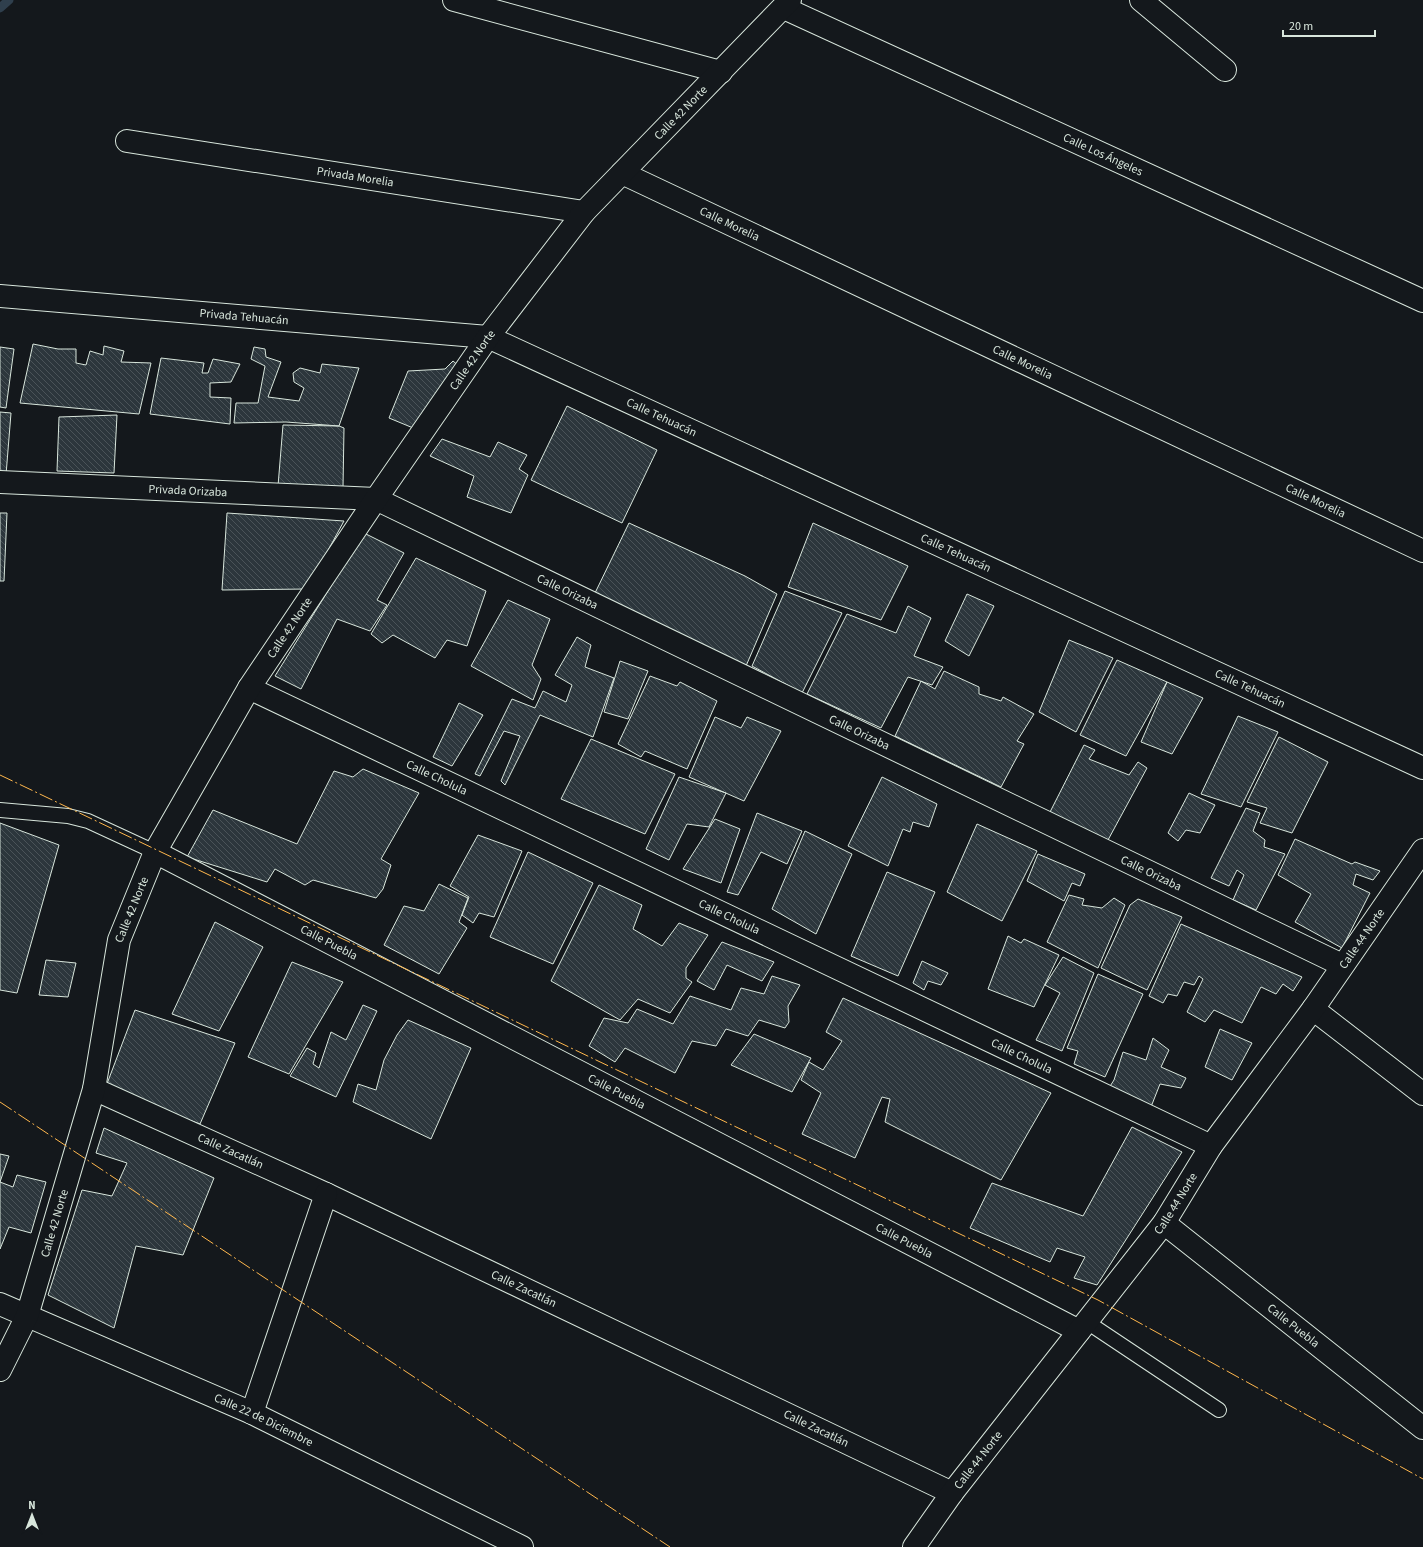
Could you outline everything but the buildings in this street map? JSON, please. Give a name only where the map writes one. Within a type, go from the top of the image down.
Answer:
[{"type":"street","points":[[454,0],[721,72]]},
{"type":"street","points":[[1142,0],[1225,70]]},
{"type":"street","name":"Calle 42 Norte","points":[[0,1370],[27,1316],[94,1089],[119,940],[155,852],[249,688],[376,499],[488,337],[584,212],[787,4]]},
{"type":"street","name":"Calle Los Ángeles","points":[[787,4],[1423,302]]},
{"type":"street","name":"Privada Morelia","points":[[127,141],[584,212]]},
{"type":"street","name":"Calle Morelia","points":[[622,173],[1423,551]]},
{"type":"street","name":"Privada Tehuacán","points":[[0,296],[488,337]]},
{"type":"street","name":"Calle Tehuacán","points":[[488,337],[1423,768]]},
{"type":"street","name":"Privada Orizaba","points":[[0,482],[376,499]]},
{"type":"street","name":"Calle Orizaba","points":[[376,499],[1342,965]]},
{"type":"street","name":"Calle Cholula","points":[[249,688],[1211,1146]]},
{"type":"street","name":"Calle 44 Norte","points":[[914,1547],[952,1493],[1164,1223],[1211,1146],[1313,1009],[1423,850]]},
{"type":"street","name":"Calle Puebla","points":[[155,852],[1083,1326]]},
{"type":"street","points":[[1313,1009],[1423,1094]]},
{"type":"street","name":"Calle Zacatlán","points":[[94,1089],[326,1194],[952,1493]]},
{"type":"street","points":[[252,1413],[326,1194]]},
{"type":"street","name":"Calle Puebla","points":[[1164,1223],[1423,1428]]},
{"type":"street","name":"Calle 22 de Diciembre","points":[[0,1304],[252,1413],[522,1547]]},
{"type":"lane","points":[[0,810],[68,816],[88,821],[155,852]]},
{"type":"lane","points":[[1083,1326],[1220,1410]]},
{"type":"waterway","points":[[0,8],[9,0]]},
{"type":"power","points":[[0,775],[1098,1300],[1423,1479]]},
{"type":"power","points":[[0,1102],[670,1547]]}]
